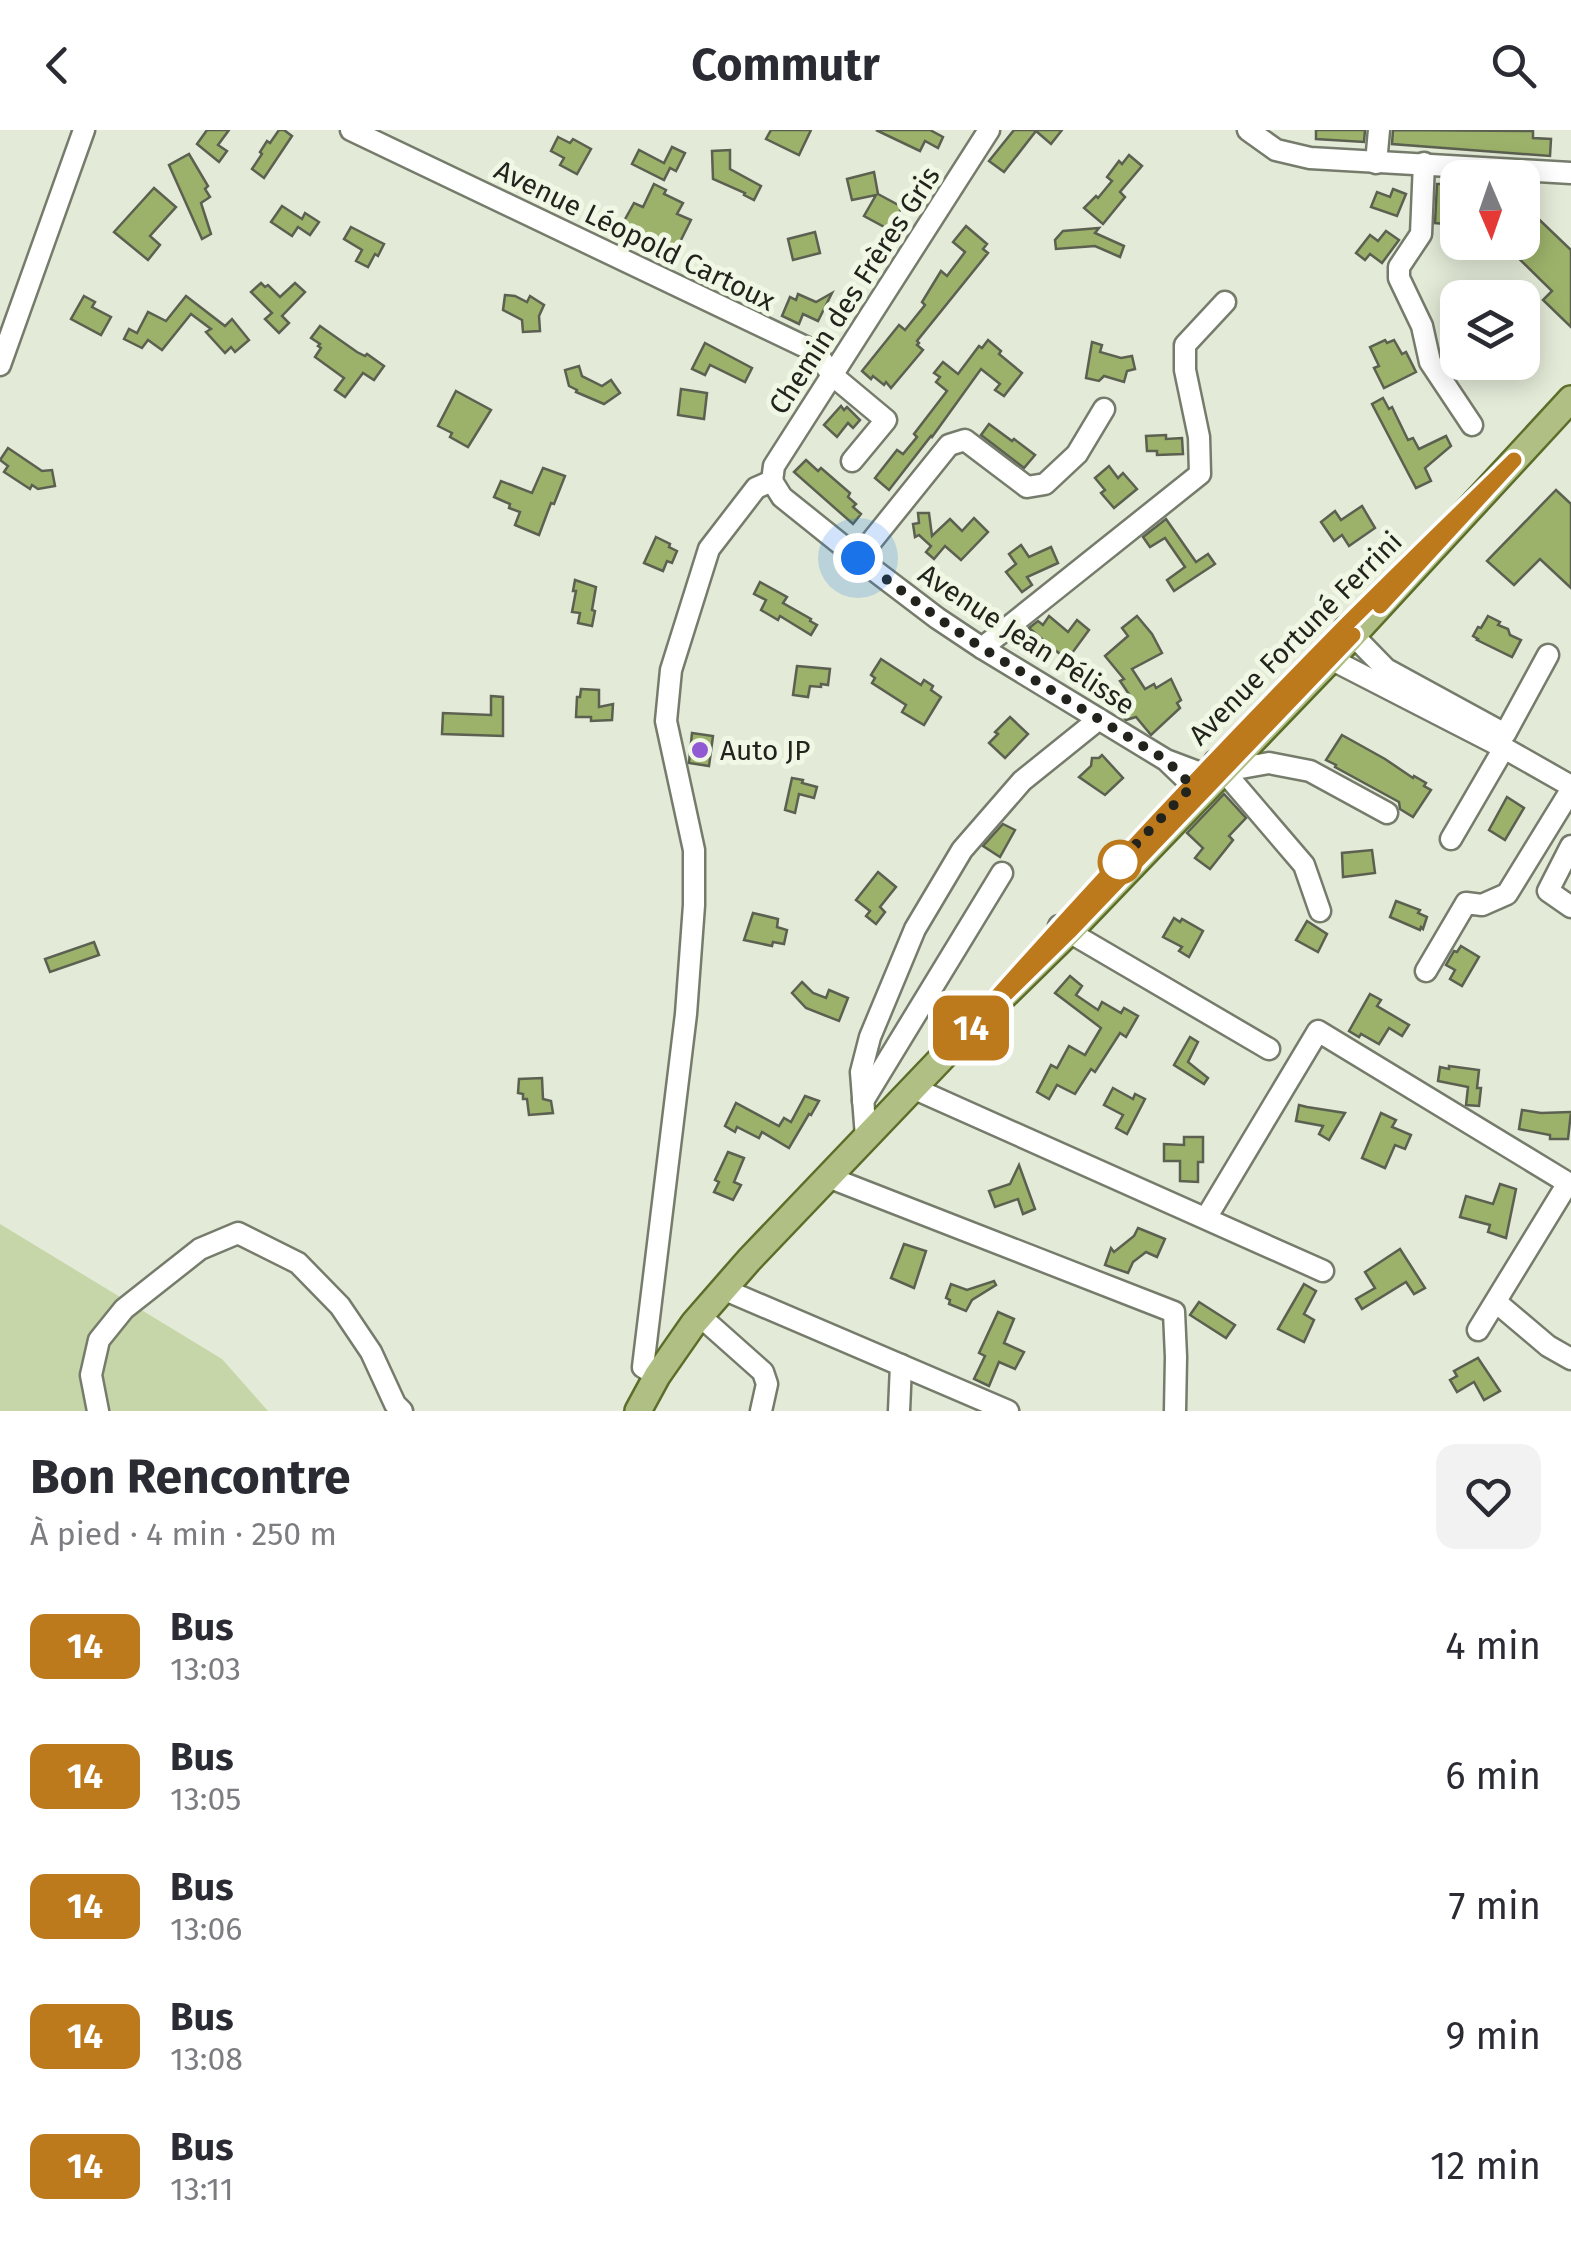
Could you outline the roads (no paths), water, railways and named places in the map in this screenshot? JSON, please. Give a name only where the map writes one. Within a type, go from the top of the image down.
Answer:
[{"type":"main road","name":"Avenue Fortuné Ferrini","points":[[638,1411],[657,1376],[723,1289],[1571,399]]},
{"type":"street","points":[[0,365],[84,130]]},
{"type":"street","name":"Avenue Léopold Cartoux","points":[[350,130],[816,352],[832,375],[886,420],[852,460]]},
{"type":"street","name":"Chemin des Frères Gris","points":[[772,480],[774,466],[989,130]]},
{"type":"street","points":[[1248,130],[1276,150],[1310,158],[1571,173]]},
{"type":"street","points":[[1376,163],[1379,130]]},
{"type":"street","points":[[1424,163],[1421,234],[1399,267],[1399,278],[1422,326],[1430,362],[1472,426]]},
{"type":"street","points":[[982,648],[1200,474],[1199,437],[1185,370],[1185,345],[1225,302]]},
{"type":"street","points":[[858,558],[948,445],[965,440],[1026,488],[1044,484],[1077,454],[1104,410]]},
{"type":"street","points":[[657,1376],[643,1367],[686,1014],[694,905],[694,850],[666,721],[671,670],[708,549],[756,488],[772,480]]},
{"type":"street","name":"Avenue Jean Pélisse","points":[[772,480],[782,497],[858,558],[982,648],[1166,760],[1208,776]]},
{"type":"street","points":[[1349,631],[1386,669],[1505,734],[1548,656]]},
{"type":"street","points":[[1326,656],[1504,748],[1571,788],[1506,894],[1482,905],[1466,904],[1426,971]]},
{"type":"street","points":[[866,1137],[861,1072],[870,1036],[915,929],[962,850],[1022,780],[1099,719]]},
{"type":"street","points":[[1451,838],[1504,748]]},
{"type":"street","points":[[1208,776],[1269,764],[1310,772],[1387,813]]},
{"type":"street","points":[[1208,776],[1304,865],[1320,911]]},
{"type":"street","points":[[1569,854],[1548,891],[1571,907]]},
{"type":"street","points":[[864,1100],[1002,873]]},
{"type":"street","points":[[1064,929],[1269,1050]]},
{"type":"street","points":[[1206,1218],[1318,1031],[1568,1183],[1478,1330]]},
{"type":"street","points":[[913,1088],[1323,1271]]},
{"type":"street","points":[[828,1177],[1174,1312],[1175,1411]]},
{"type":"street","points":[[98,1411],[91,1375],[99,1340],[124,1310],[200,1248],[238,1233],[298,1263],[340,1306],[402,1411]]},
{"type":"street","points":[[723,1289],[1008,1411]]},
{"type":"street","points":[[1496,1302],[1548,1346],[1571,1359]]},
{"type":"street","points":[[700,1316],[764,1372],[768,1384],[760,1411]]},
{"type":"street","points":[[899,1411],[901,1364]]},
{"type":"place","name":"Auto JP","points":[[700,750]]}]
